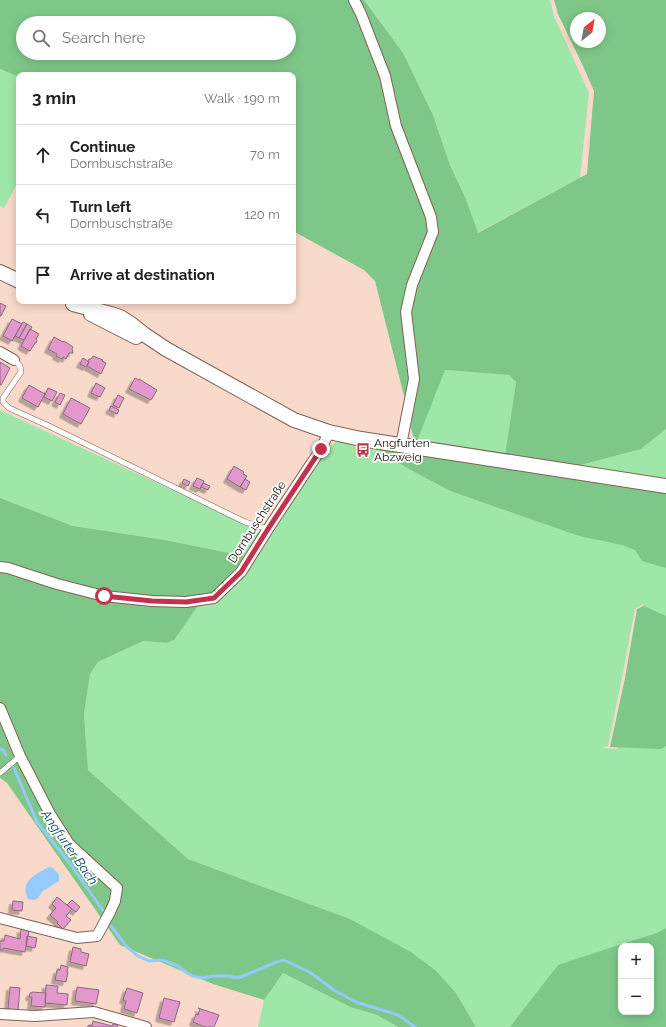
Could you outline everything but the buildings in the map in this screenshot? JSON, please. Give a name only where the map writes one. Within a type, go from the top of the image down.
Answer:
[{"type":"main road","points":[[0,272],[16,280]]},
{"type":"main road","points":[[74,304],[120,317],[166,349],[294,420],[328,432],[361,439],[666,486]]},
{"type":"street","points":[[354,0],[385,76],[396,126],[431,217],[433,232],[412,285],[406,312],[414,379],[402,445]]},
{"type":"street","points":[[0,352],[14,360]]},
{"type":"street","name":"Dornbuschstraße","points":[[0,567],[104,596],[152,601],[186,602],[214,598],[241,572],[321,449],[328,432]]},
{"type":"street","points":[[0,708],[20,756],[50,814],[69,844],[117,888],[115,901],[96,936],[76,938],[0,918]]},
{"type":"street","points":[[0,1014],[35,1016],[94,1012],[146,1027]]},
{"type":"lane","points":[[14,360],[20,365],[21,372],[3,398],[3,402],[9,408],[245,522],[268,529]]},
{"type":"lane","points":[[0,773],[20,756]]},
{"type":"green space","points":[[0,0],[364,0],[403,53],[433,115],[450,165],[466,199],[478,233],[587,174],[594,91],[574,48],[606,48],[606,12],[570,12],[570,39],[558,14],[554,0],[666,0],[666,429],[641,449],[577,466],[505,455],[516,382],[509,375],[445,370],[417,441],[413,436],[411,428],[414,398],[404,396],[375,281],[364,270],[296,233],[296,72],[16,72],[16,76],[0,69]]},
{"type":"green space","points":[[364,0],[550,0],[554,16],[589,93],[580,178],[477,233],[466,199],[450,165],[433,115],[403,53]]},
{"type":"green space","points":[[0,69],[16,76],[16,186],[4,208],[0,206]]},
{"type":"green space","points":[[444,370],[509,375],[516,382],[505,455],[417,441]]},
{"type":"green space","points":[[0,410],[252,527],[259,533],[244,556],[165,540],[73,526],[0,498]]},
{"type":"green space","points":[[666,429],[666,480],[577,466],[641,449]]},
{"type":"green space","points":[[339,441],[372,446],[381,451],[666,493],[666,1027],[535,996],[510,1027],[476,1027],[456,993],[350,919],[188,859],[88,770],[84,714],[90,674],[98,662],[143,641],[165,643],[174,640],[198,606],[223,596],[238,582],[322,454],[329,446]],"holes":[[[399,463],[571,533],[450,491]],[[643,604],[617,749],[601,748],[608,746],[635,609]]]},
{"type":"green space","points":[[375,448],[666,490],[666,568],[642,561],[635,550],[622,545],[579,536],[450,491],[407,468]]},
{"type":"green space","points":[[0,498],[73,526],[165,540],[244,556],[237,567],[198,606],[174,640],[166,643],[143,641],[98,662],[90,674],[84,714],[88,770],[188,859],[350,919],[411,952],[435,970],[456,993],[476,1027],[398,1027],[377,1015],[350,1007],[283,973],[264,1000],[213,984],[120,945],[7,783],[0,778]]},
{"type":"green space","points":[[644,606],[666,616],[666,746],[661,749],[610,747],[625,678],[637,609]]},
{"type":"green space","points":[[666,928],[666,1027],[510,1027],[558,965],[618,946],[618,1015],[654,1015],[654,943],[626,943],[657,933]]},
{"type":"green space","points":[[283,973],[350,1007],[377,1015],[398,1027],[258,1027],[264,1000]]},
{"type":"water","points":[[49,867],[53,868],[59,875],[59,881],[43,891],[37,899],[28,899],[26,893],[27,883],[34,875]]},
{"type":"waterway","name":"Angfurter Bach","points":[[0,749],[3,750],[6,755]]},
{"type":"waterway","name":"Angfurter Bach","points":[[14,768],[37,822],[71,865],[104,912]]},
{"type":"waterway","name":"Angfurter Bach","points":[[111,926],[127,947],[138,956],[149,961],[162,960],[178,966],[193,976],[202,978],[213,976],[229,976],[237,978],[284,960],[311,973],[334,990],[356,1002],[398,1015],[415,1027]]},
{"type":"place","name":"Angfurten Abzweig","points":[[363,450]]},
{"type":"route","points":[[104,596],[152,601],[186,602],[214,598],[241,572],[321,449]]}]
